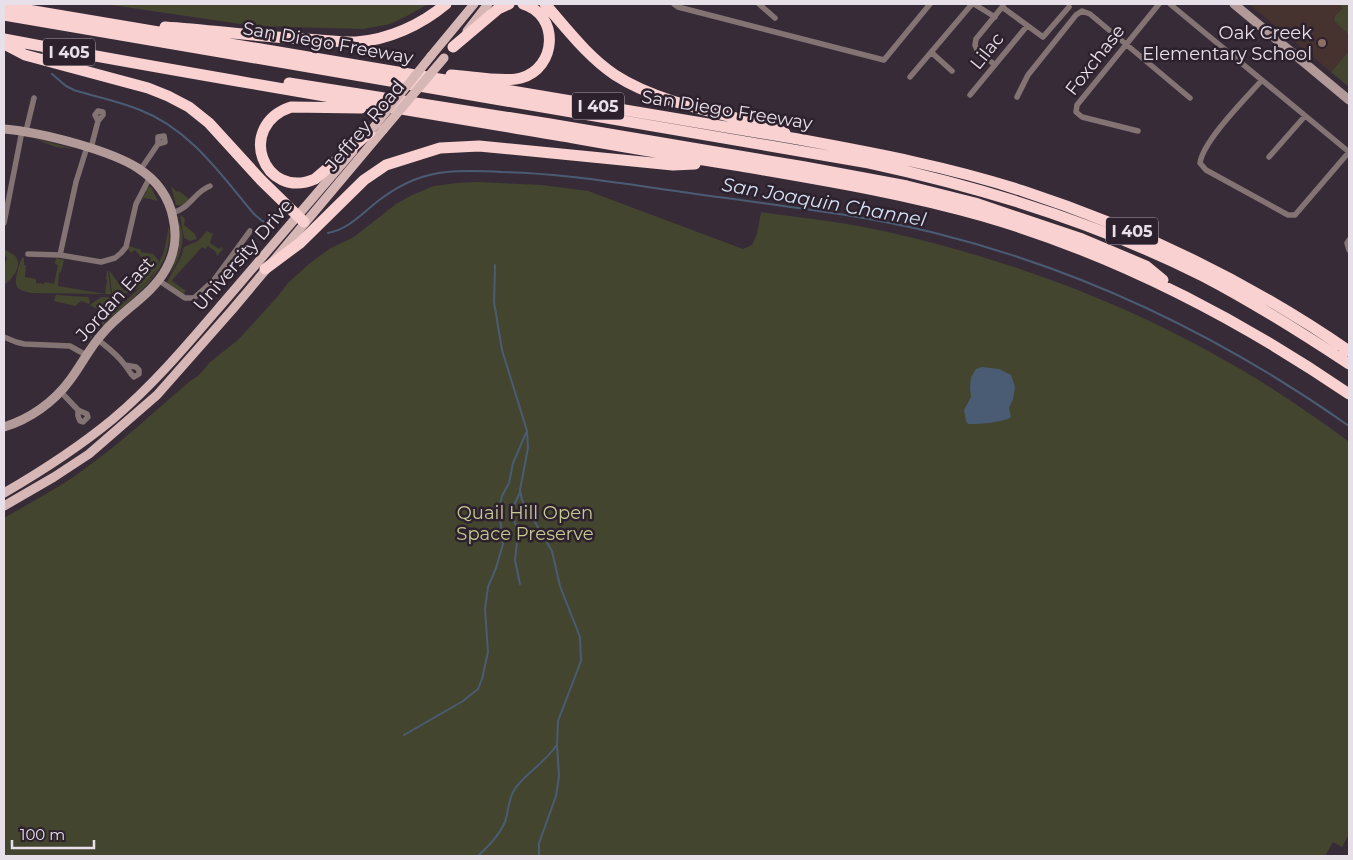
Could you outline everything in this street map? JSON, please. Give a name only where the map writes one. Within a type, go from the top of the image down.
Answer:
[{"type":"highway","points":[[101,22],[188,28],[277,38],[356,42],[378,38],[407,28],[446,4]]},
{"type":"highway","points":[[453,47],[498,9],[509,4]]},
{"type":"highway","points":[[398,72],[512,80],[529,75],[543,63],[550,46],[550,36],[545,20],[540,14],[535,9],[523,4]]},
{"type":"highway","points":[[546,4],[578,44],[603,66],[628,83],[685,104],[771,127],[798,139]]},
{"type":"highway","name":"San Diego Freeway","points":[[4,6],[798,139],[895,157],[940,168],[1022,191],[1098,218],[1154,241],[1220,273],[1302,320],[1349,351]]},
{"type":"highway","points":[[4,15],[860,161],[922,174],[989,192],[1066,217],[1130,243],[1232,292],[1291,326],[1349,364]]},
{"type":"highway","name":"I 405","points":[[4,39],[383,107],[882,191],[986,217],[1088,252],[1178,292],[1256,334],[1349,394]]},
{"type":"highway","points":[[4,44],[25,55],[148,88],[190,108],[213,126],[261,180],[301,219]]},
{"type":"highway","points":[[203,75],[229,74],[347,92],[805,167],[907,186],[984,206],[1082,239],[1146,266],[1178,292]]},
{"type":"highway","points":[[372,130],[315,179],[303,183],[291,182],[275,175],[266,165],[261,154],[260,142],[263,130],[272,117],[285,109],[291,107],[383,107]]},
{"type":"highway","points":[[266,269],[300,243],[375,171],[386,165],[430,150],[449,146],[479,146],[673,165],[714,162]]},
{"type":"main road","name":"University Drive","points":[[4,493],[82,444],[153,382],[301,219],[474,4]]},
{"type":"main road","name":"Jeffrey Road","points":[[266,269],[301,219],[384,130],[488,4]]},
{"type":"main road","name":"University Drive","points":[[4,506],[54,477],[88,454],[157,395],[211,335],[266,269]]},
{"type":"street","points":[[674,4],[678,7],[884,60],[930,4]]},
{"type":"street","points":[[759,4],[775,18]]},
{"type":"street","points":[[910,77],[973,4],[994,17]]},
{"type":"street","name":"Foxchase","points":[[1138,131],[1082,117],[1076,112],[1077,105],[1159,4]]},
{"type":"street","points":[[1170,4],[1262,80],[1305,116],[1349,152],[1295,215],[1288,214],[1202,166],[1200,163],[1200,159],[1211,139],[1262,80]]},
{"type":"street","points":[[1234,4],[1349,100]]},
{"type":"street","points":[[995,65],[975,45],[976,39],[1003,5],[1043,37],[1069,7]]},
{"type":"street","points":[[1017,97],[1028,75],[1076,15],[1082,11],[1090,14],[1190,98]]},
{"type":"street","name":"Lilac","points":[[970,95],[1027,26]]},
{"type":"street","points":[[931,52],[952,71]]},
{"type":"street","points":[[4,222],[24,131],[34,98]]},
{"type":"street","points":[[1269,158],[1305,116]]},
{"type":"street","points":[[60,255],[76,182],[98,121]]},
{"type":"street","name":"Jordan East","points":[[4,129],[24,131],[89,147],[118,157],[141,170],[150,176],[166,196],[172,213],[175,242],[170,260],[158,280],[136,303],[114,321],[98,339],[70,381],[38,411],[23,420],[4,427]]},
{"type":"street","points":[[141,170],[158,144]]},
{"type":"street","points":[[28,254],[60,255],[106,262],[121,254],[129,239],[136,204],[150,176]]},
{"type":"street","points":[[172,213],[184,209],[205,188],[210,186]]},
{"type":"street","points":[[158,280],[184,298],[194,298],[214,280],[250,231]]},
{"type":"street","points":[[1349,240],[1347,243],[1349,250]]},
{"type":"street","points":[[4,336],[24,344],[70,346],[86,355]]},
{"type":"street","points":[[98,339],[125,365]]},
{"type":"street","points":[[60,391],[78,410]]},
{"type":"shaded area","name":"Oak Creek Elementary School","points":[[1249,4],[1338,4],[1343,8],[1335,16],[1334,21],[1349,35],[1349,51],[1331,72]]},
{"type":"green space","points":[[105,4],[428,4],[390,24],[363,29],[254,26]]},
{"type":"green space","points":[[1338,4],[1349,4],[1349,35],[1334,21],[1335,16],[1343,8]]},
{"type":"green space","points":[[1349,51],[1349,87],[1331,72]]},
{"type":"green space","points":[[32,138],[75,149],[56,147]]},
{"type":"green space","name":"Quail Hill Open Space Preserve","points":[[476,182],[542,185],[588,191],[743,249],[752,245],[757,234],[761,212],[856,225],[951,248],[1012,266],[1130,312],[1186,339],[1242,370],[1296,404],[1349,442],[1349,834],[1342,847],[1333,842],[1325,856],[4,856],[4,518],[76,475],[125,437],[199,375],[210,362],[238,340],[288,283],[310,263],[331,248],[354,237],[396,204],[412,195],[434,186]]},
{"type":"green space","points":[[171,186],[189,199],[184,205],[176,205]]},
{"type":"green space","points":[[147,187],[151,187],[158,201],[145,198],[142,200]]},
{"type":"green space","points":[[181,215],[185,219],[184,225],[195,234],[197,239],[190,241],[184,238]]},
{"type":"green space","points":[[179,222],[182,235],[181,248],[177,262],[170,274],[179,249]]},
{"type":"green space","points":[[169,225],[168,245],[163,262],[153,277],[98,329],[86,344],[101,323],[152,277],[164,252]]},
{"type":"green space","points":[[207,231],[213,234],[210,243],[219,249],[221,247],[223,249],[217,256],[216,252],[208,246],[205,249],[202,247],[173,279],[172,281],[186,290],[184,294],[166,284],[181,257],[184,247],[198,241]]},
{"type":"green space","points":[[129,246],[141,250],[141,252],[153,254],[159,261],[152,275],[142,286],[130,292],[114,295],[112,293],[109,270],[124,291],[135,281],[143,278],[145,272],[150,267],[149,262],[142,258],[135,250],[131,253],[128,249]]},
{"type":"green space","points":[[4,249],[15,256],[18,264],[16,272],[4,285],[4,268],[7,258],[4,254]]},
{"type":"green space","points":[[22,258],[24,258],[24,265],[26,265],[25,277],[36,279],[36,283],[54,284],[58,265],[55,264],[56,258],[64,260],[61,272],[59,273],[58,286],[105,294],[31,293],[21,290],[17,286],[16,279]]},
{"type":"green space","points":[[107,271],[108,271],[111,294],[105,294]]},
{"type":"green space","points":[[56,295],[88,297],[90,301],[89,304],[81,301],[75,306],[54,301]]},
{"type":"green space","points":[[101,297],[116,299],[100,311],[90,305]]},
{"type":"water","points":[[982,367],[999,369],[1011,375],[1015,387],[1009,408],[1011,417],[993,422],[968,424],[964,410],[971,397],[971,377],[976,369]]},
{"type":"waterway","name":"San Joaquin Channel","points":[[52,74],[74,90],[140,110],[158,118],[174,129],[203,154],[254,214],[273,227]]},
{"type":"waterway","name":"San Joaquin Channel","points":[[328,233],[350,224],[382,198],[405,184],[421,177],[461,171],[546,174],[589,179],[871,219],[935,233],[990,248],[1045,266],[1099,287],[1151,310],[1253,364],[1349,426]]},
{"type":"waterway","points":[[495,265],[494,302],[502,350],[527,431],[528,448],[520,490],[522,500],[552,551],[560,586],[580,637],[581,661],[558,721],[559,776],[556,796],[539,843],[539,856]]},
{"type":"waterway","points":[[404,735],[463,701],[478,689],[488,652],[485,609],[488,587],[503,544],[499,509],[502,496],[509,483],[513,463],[526,433]]},
{"type":"waterway","points":[[520,492],[513,508],[513,516],[518,533],[515,560],[520,584]]},
{"type":"waterway","points":[[478,856],[503,827],[514,790],[556,746]]},
{"type":"place","name":"Oak Creek Elementary School","points":[[1322,43]]}]
